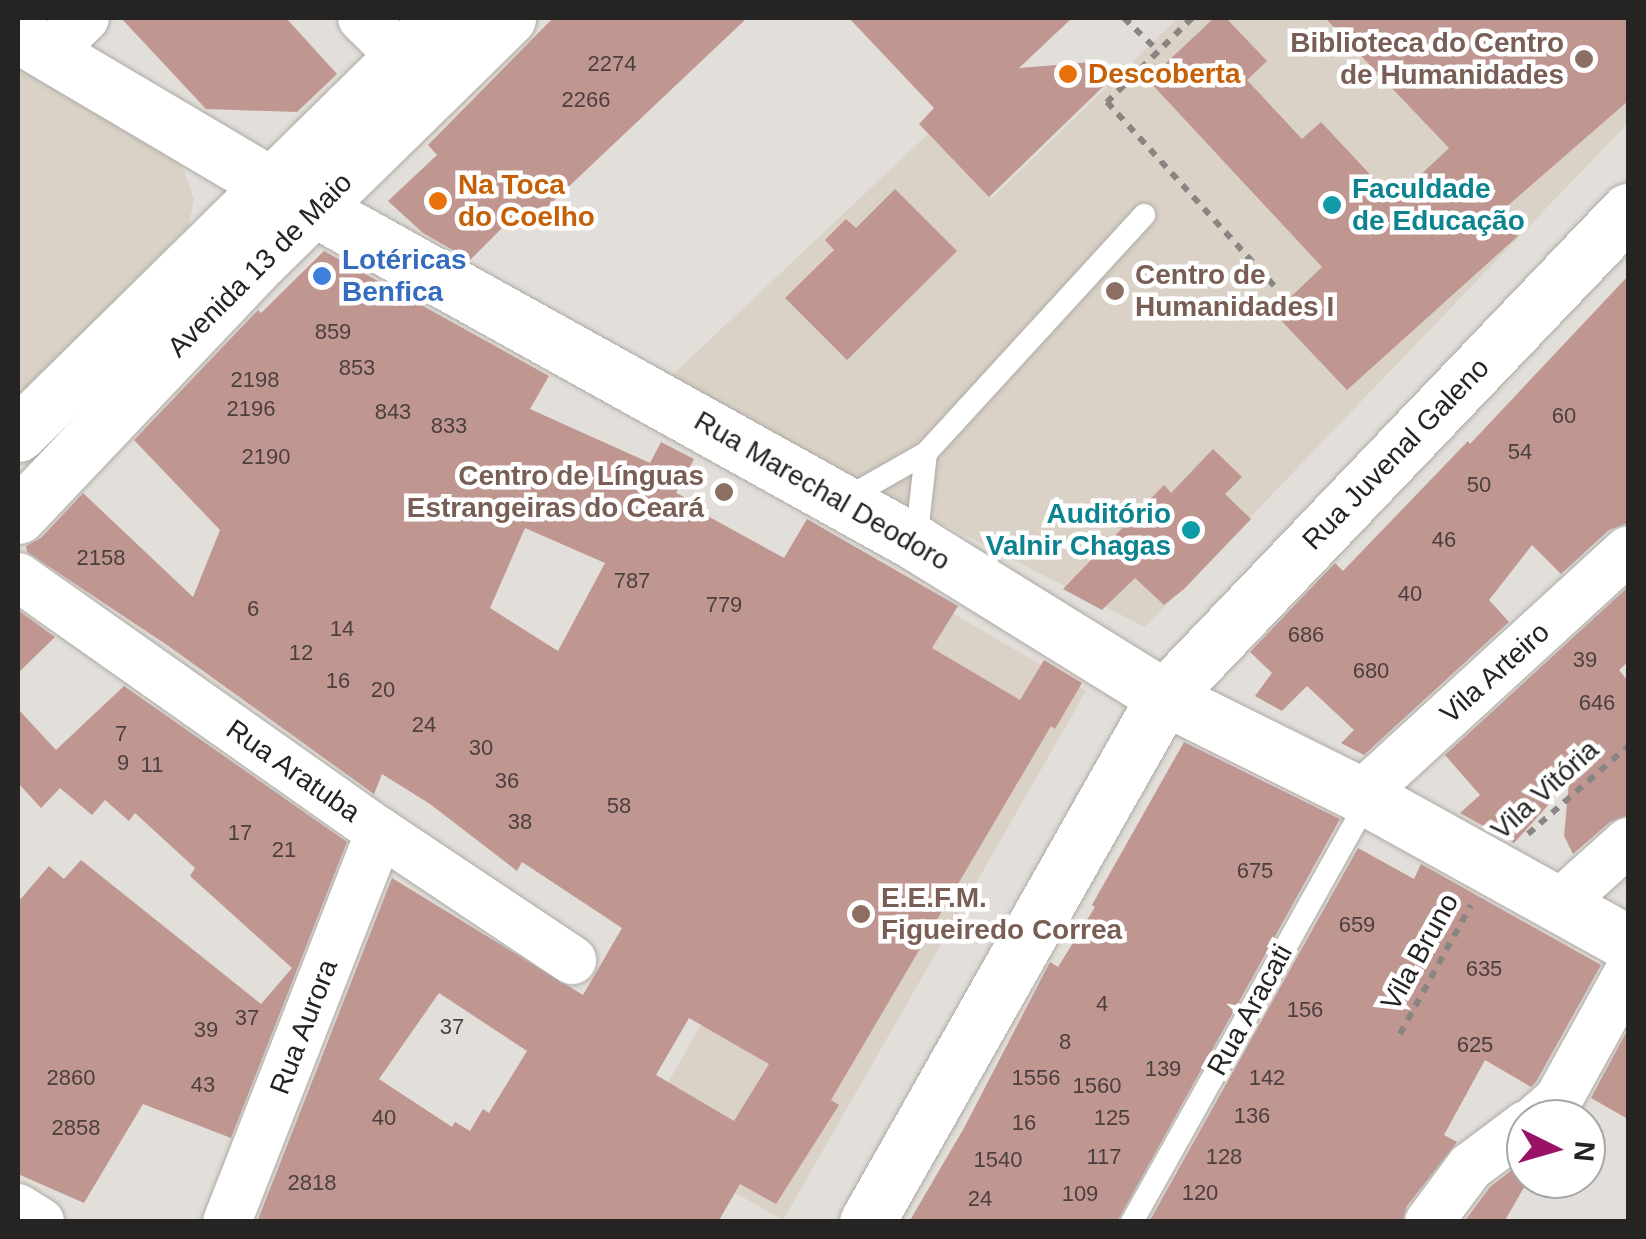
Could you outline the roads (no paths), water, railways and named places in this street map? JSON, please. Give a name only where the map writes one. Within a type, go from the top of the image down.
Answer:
[{"type":"street","points":[[362,18],[401,56]]},
{"type":"street","name":"Avenida 13 de Maio","points":[[18,516],[292,195],[401,56],[441,18]]},
{"type":"street","name":"Avenida 13 de Maio","points":[[18,434],[292,195],[508,18]]},
{"type":"street","name":"Rua Marechal Deodoro","points":[[50,35],[292,195],[916,543],[1164,697],[1364,797],[1485,879],[1559,904],[1628,943]]},
{"type":"street","name":"Rua Juvenal Galeno","points":[[868,1222],[1164,697],[1628,212]]},
{"type":"street","name":"Vila Arteiro","points":[[1364,797],[1628,550]]},
{"type":"street","name":"Rua Aratuba","points":[[18,577],[380,832],[572,960]]},
{"type":"street","name":"Rua Aurora","points":[[227,1222],[380,832]]},
{"type":"street","points":[[1559,904],[1628,842]]},
{"type":"street","points":[[1559,1099],[1628,974]]},
{"type":"street","points":[[1430,1222],[1470,1167],[1506,1140]]},
{"type":"street","points":[[18,1208],[40,1222]]},
{"type":"lane","points":[[842,501],[926,453],[1144,215]]},
{"type":"lane","points":[[916,543],[926,453]]},
{"type":"lane","name":"Rua Aracati","points":[[1132,1222],[1364,797]]},
{"type":"place","name":"Biblioteca do Centro de Humanidades","points":[[1584,59]]},
{"type":"place","name":"Descoberta","points":[[1068,74]]},
{"type":"place","name":"Na Toca do Coelho","points":[[438,201]]},
{"type":"place","name":"Faculdade de Educação","points":[[1332,205]]},
{"type":"place","name":"Lotéricas Benfica","points":[[322,276]]},
{"type":"place","name":"Centro de Humanidades I","points":[[1115,291]]},
{"type":"place","name":"Centro de Línguas Estrangeiras do Ceará","points":[[724,492]]},
{"type":"place","name":"Auditório Valnir Chagas","points":[[1191,530]]},
{"type":"place","name":"E.E.F.M. Figueiredo Correa","points":[[861,914]]}]
